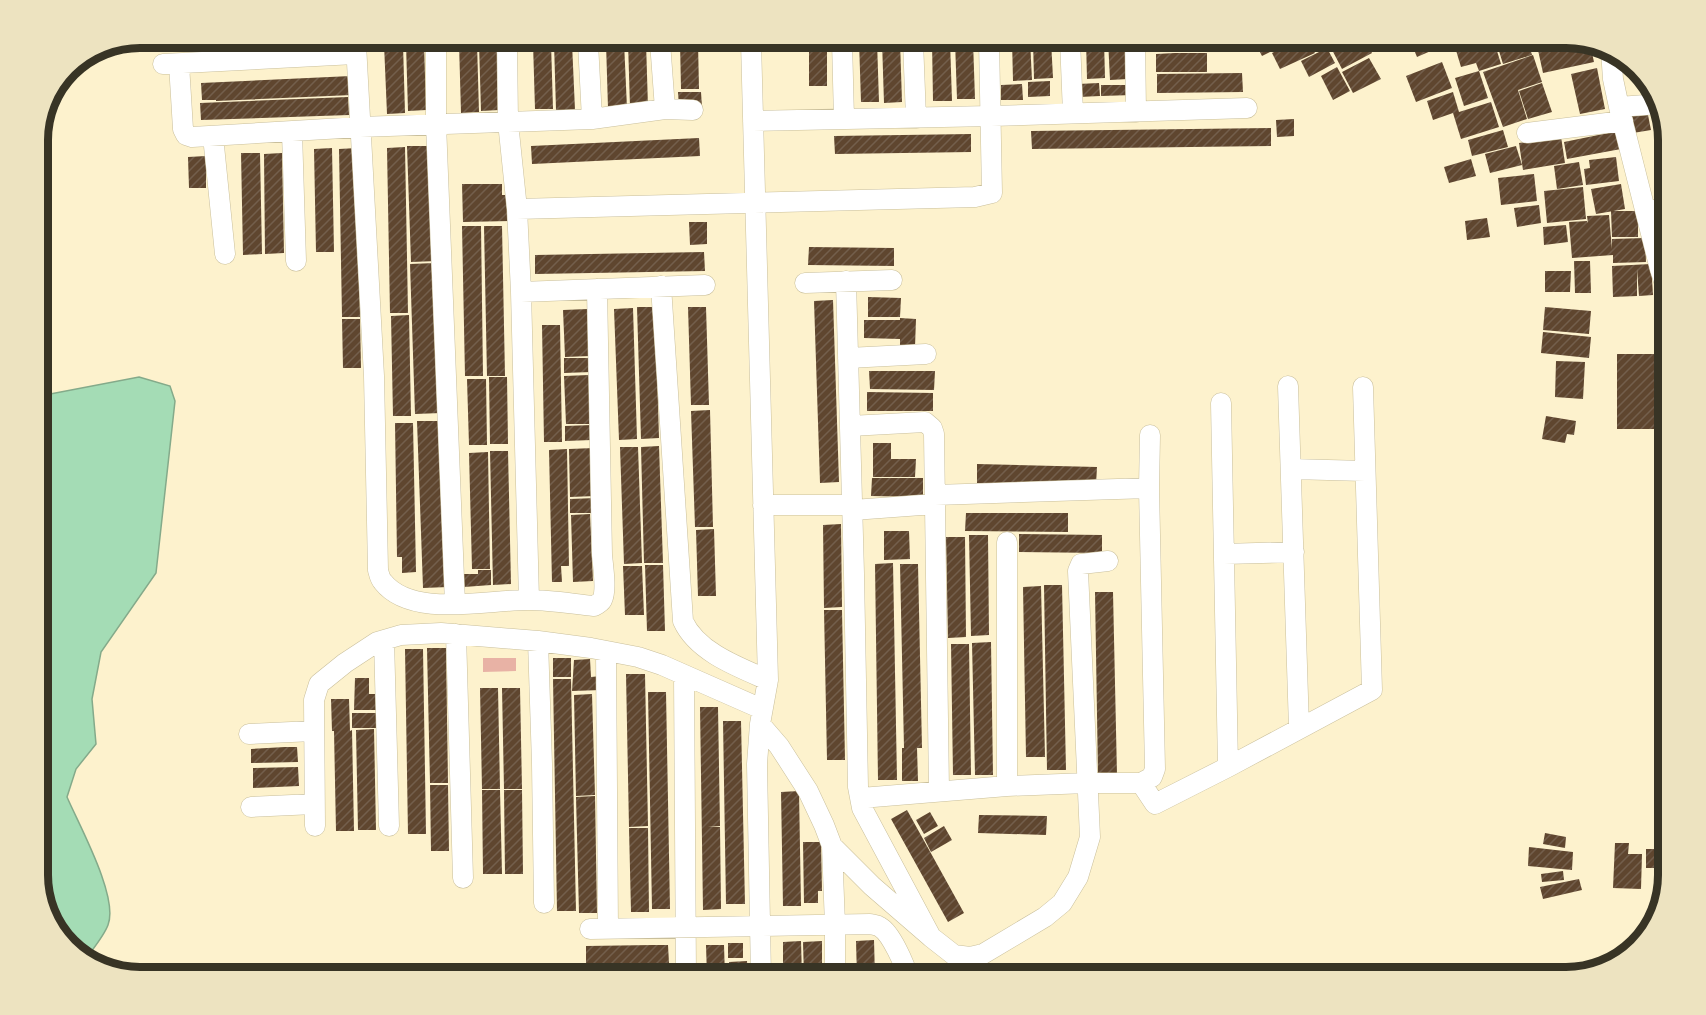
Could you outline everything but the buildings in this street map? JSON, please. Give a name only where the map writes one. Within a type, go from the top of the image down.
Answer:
[{"type":"street","points":[[436,48],[436,124],[455,604]]},
{"type":"street","points":[[507,48],[508,122],[517,209],[521,292],[529,600]]},
{"type":"street","points":[[588,48],[592,119]]},
{"type":"street","points":[[660,48],[665,110]]},
{"type":"street","points":[[751,48],[768,680],[761,717],[757,764],[761,967]]},
{"type":"street","points":[[842,48],[844,119]]},
{"type":"street","points":[[914,48],[916,118]]},
{"type":"street","points":[[517,209],[975,197],[992,194],[989,48]]},
{"type":"street","points":[[1070,48],[1073,113]]},
{"type":"street","points":[[1135,48],[1136,112]]},
{"type":"street","points":[[597,289],[604,593],[602,601],[594,606],[529,600],[484,604],[421,603],[396,594],[382,582],[378,570],[374,376],[360,127],[356,49],[171,64],[183,129],[186,135],[192,137],[360,127],[592,119],[665,110],[693,110]]},
{"type":"street","points":[[1612,60],[1613,79],[1621,114],[1658,260]]},
{"type":"street","points":[[1527,133],[1652,106]]},
{"type":"street","points":[[753,121],[1248,108]]},
{"type":"street","points":[[292,132],[296,261]]},
{"type":"street","points":[[213,136],[225,254]]},
{"type":"street","points":[[1647,212],[1658,209]]},
{"type":"street","points":[[805,283],[892,280]]},
{"type":"street","points":[[846,281],[858,787],[862,808],[931,937]]},
{"type":"street","points":[[521,292],[705,285]]},
{"type":"street","points":[[661,286],[682,621],[694,638],[723,660],[768,680]]},
{"type":"street","points":[[848,357],[926,354]]},
{"type":"street","points":[[1288,386],[1299,728]]},
{"type":"street","points":[[1142,783],[1155,804],[1372,690],[1363,387]]},
{"type":"street","points":[[1221,403],[1228,767]]},
{"type":"street","points":[[850,426],[925,423],[929,424],[934,434],[939,791]]},
{"type":"street","points":[[861,798],[1007,786],[1142,783],[1152,777],[1155,769],[1150,435]]},
{"type":"street","points":[[1291,469],[1365,471]]},
{"type":"street","points":[[762,505],[853,507],[1149,488]]},
{"type":"street","points":[[1007,542],[1007,786]]},
{"type":"street","points":[[1224,554],[1294,552]]},
{"type":"street","points":[[832,846],[872,886],[954,955],[970,957],[983,954],[1045,917],[1062,903],[1078,878],[1090,837],[1078,572],[1081,564],[1108,561]]},
{"type":"street","points":[[315,826],[313,731],[314,700],[319,684],[377,642],[401,635],[441,633],[538,641],[638,657],[684,675],[761,717],[808,791],[825,825],[832,846],[835,967]]},
{"type":"street","points":[[456,634],[463,878]]},
{"type":"street","points":[[384,640],[389,826]]},
{"type":"street","points":[[538,641],[544,903]]},
{"type":"street","points":[[606,651],[599,929],[870,924],[881,927],[889,937],[904,967]]},
{"type":"street","points":[[684,675],[686,967]]},
{"type":"street","points":[[249,734],[313,731]]},
{"type":"street","points":[[251,807],[315,804]]},
{"type":"shaded area","points":[[139,377],[170,386],[175,401],[156,573],[101,652],[92,699],[96,744],[76,769],[67,797],[96,861],[108,897],[110,913],[108,925],[91,952],[71,936],[57,916],[48,881],[48,394]]},
{"type":"shaded area","points":[[483,658],[516,658],[516,671],[483,672]]}]
